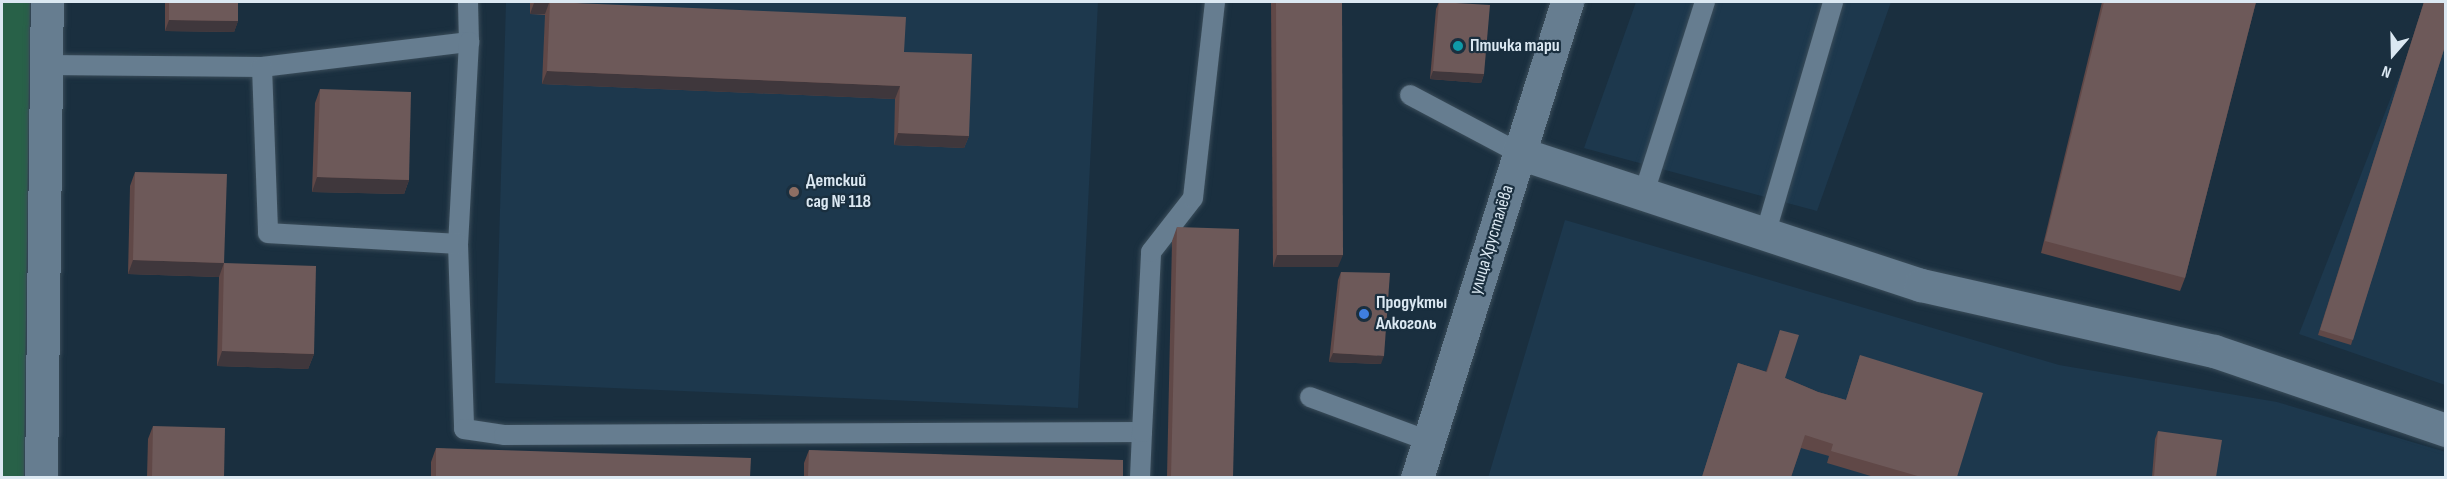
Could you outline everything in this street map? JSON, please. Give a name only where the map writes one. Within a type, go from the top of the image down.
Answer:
[{"type":"street","points":[[40,477],[47,2]]},
{"type":"street","name":"улица Хрусталёва","points":[[1417,477],[1567,2]]},
{"type":"street","points":[[1519,153],[1643,196],[1921,285],[2214,351],[2445,430]]},
{"type":"lane","points":[[468,2],[469,42],[458,244],[464,429],[504,435],[1142,432]]},
{"type":"lane","points":[[1140,477],[1151,252],[1193,198],[1215,2]]},
{"type":"lane","points":[[1643,196],[1705,2]]},
{"type":"lane","points":[[1765,235],[1833,2]]},
{"type":"lane","points":[[47,65],[262,67],[469,42]]},
{"type":"lane","points":[[262,67],[268,233],[458,244]]},
{"type":"lane","points":[[1410,95],[1519,153]]},
{"type":"lane","points":[[1310,397],[1429,441]]},
{"type":"shaded area","name":"Детский сад № 118","points":[[506,2],[1098,2],[1078,408],[495,383]]},
{"type":"shaded area","points":[[1636,2],[1891,2],[1817,211],[1584,148]]},
{"type":"shaded area","points":[[2428,2],[2445,2],[2445,385],[2299,334]]},
{"type":"shaded area","points":[[1565,220],[2059,365],[2277,402],[2446,452],[2445,478],[1488,478]]},
{"type":"green space","points":[[2,2],[30,2],[24,478],[2,477]]},
{"type":"building","points":[[169,2],[238,2],[238,21],[169,20]]},
{"type":"building","points":[[550,2],[906,17],[904,52],[972,54],[969,136],[898,133],[900,86],[547,71]]},
{"type":"building","points":[[1276,2],[1342,2],[1343,255],[1277,255]]},
{"type":"building","name":"Птичка тари","points":[[1439,2],[1490,5],[1484,74],[1433,71]]},
{"type":"building","points":[[2104,2],[2256,2],[2185,278],[2045,241]]},
{"type":"building","points":[[2424,2],[2445,2],[2445,46],[2353,340],[2320,330]]},
{"type":"building","points":[[320,89],[411,92],[409,180],[317,177]]},
{"type":"building","points":[[135,172],[227,174],[224,263],[133,260]]},
{"type":"building","points":[[1177,227],[1239,229],[1233,477],[1171,477]]},
{"type":"building","points":[[224,263],[316,266],[314,354],[222,351]]},
{"type":"building","points":[[1341,272],[1390,273],[1384,356],[1333,353]]},
{"type":"building","points":[[1780,330],[1799,335],[1785,378],[1818,392],[1846,400],[1860,355],[1983,393],[1957,477],[1921,477],[1831,451],[1833,444],[1805,435],[1791,477],[1702,477],[1738,363],[1767,372]]},
{"type":"building","points":[[153,426],[225,428],[224,477],[152,477]]},
{"type":"building","points":[[2158,431],[2222,440],[2216,477],[2154,477]]},
{"type":"building","points":[[436,448],[751,458],[750,477],[436,477]]},
{"type":"building","points":[[809,450],[1123,460],[1123,477],[808,477]]},
{"type":"place","name":"Птичка тари","points":[[1458,46]]},
{"type":"place","name":"Детский сад № 118","points":[[794,192]]},
{"type":"place","name":"Продукты Алкоголь","points":[[1364,314]]}]
